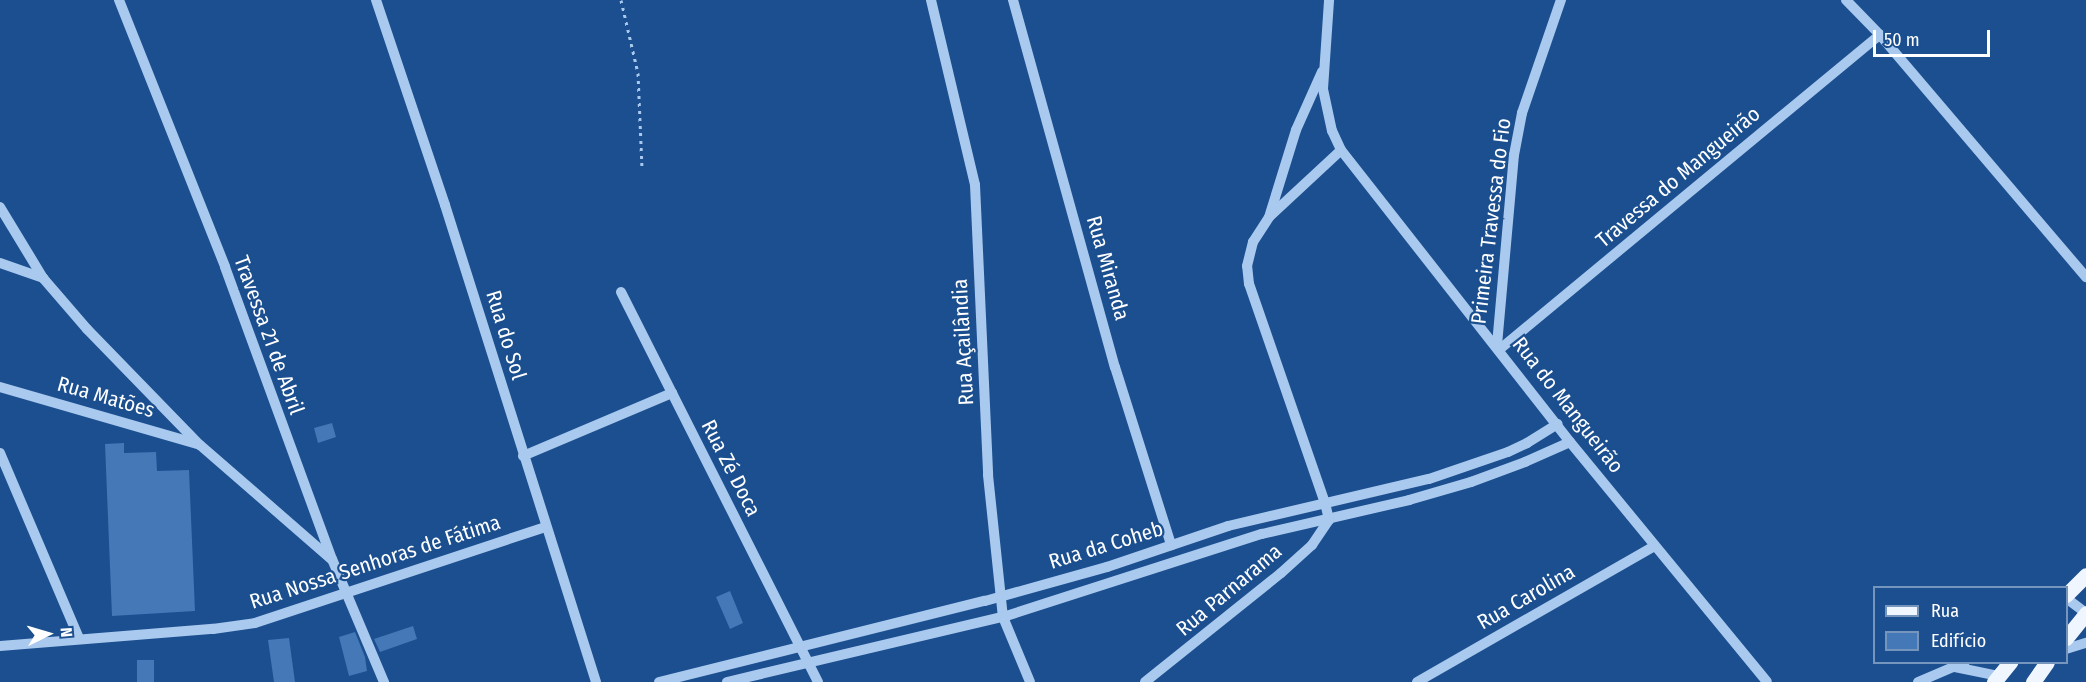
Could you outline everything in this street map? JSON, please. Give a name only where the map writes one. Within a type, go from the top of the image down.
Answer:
[{"type":"main road","points":[[2068,596],[2086,575]]},
{"type":"main road","points":[[2068,637],[2086,613]]},
{"type":"main road","points":[[1996,679],[2009,664]]},
{"type":"main road","points":[[2036,681],[2046,664]]},
{"type":"street","name":"Travessa 21 de Abril","points":[[119,0],[225,267],[332,559],[384,682]]},
{"type":"street","name":"Rua do Sol","points":[[376,0],[445,205],[596,682]]},
{"type":"street","name":"Rua Açailândia","points":[[931,0],[975,185],[988,475],[1003,617],[1030,682]]},
{"type":"street","name":"Rua Miranda","points":[[1013,0],[1116,367],[1171,545]]},
{"type":"street","name":"Rua do Mangueirão","points":[[1329,0],[1323,89],[1326,109],[1341,150],[1761,681]]},
{"type":"street","name":"Primeira Travessa do Fio","points":[[1498,347],[1514,155],[1522,113],[1561,0]]},
{"type":"street","points":[[1846,0],[1880,35],[2086,277]]},
{"type":"street","name":"Travessa do Mangueirão","points":[[1498,347],[1880,35]]},
{"type":"street","points":[[1269,217],[1296,130],[1325,66]]},
{"type":"street","points":[[1329,520],[1249,284],[1247,266],[1253,242],[1269,217],[1341,150]]},
{"type":"street","points":[[0,207],[43,278],[87,329],[200,445],[332,559]]},
{"type":"street","points":[[0,263],[43,278]]},
{"type":"street","name":"Rua Zé Doca","points":[[621,292],[818,682]]},
{"type":"street","name":"Rua Matões","points":[[0,387],[200,445]]},
{"type":"street","points":[[523,456],[672,393]]},
{"type":"street","name":"Rua da Coheb","points":[[659,682],[798,646],[908,622],[1107,567],[1228,526],[1440,476],[1518,447],[1557,424]]},
{"type":"street","name":"Rua da Coheb","points":[[727,682],[808,661],[1003,617],[1262,534],[1329,520],[1480,479],[1570,442]]},
{"type":"street","points":[[0,453],[79,638]]},
{"type":"street","name":"Rua Parnarama","points":[[1145,682],[1281,573],[1312,545],[1329,520]]},
{"type":"street","name":"Rua Nossa Senhoras de Fátima","points":[[0,646],[213,629],[255,623],[546,527]]},
{"type":"street","name":"Rua Carolina","points":[[1417,682],[1654,546]]},
{"type":"street","points":[[2068,598],[2086,613]]},
{"type":"street","points":[[2068,649],[2086,643]]},
{"type":"street","points":[[1918,682],[1962,664]]},
{"type":"street","points":[[1954,667],[1996,679]]},
{"type":"path","points":[[621,0],[638,73],[642,170]]},
{"type":"building","points":[[332,423],[336,437],[318,443],[314,428]]},
{"type":"building","points":[[124,443],[124,453],[156,452],[157,471],[189,470],[195,611],[112,616],[105,444]]},
{"type":"building","points":[[730,591],[743,623],[730,629],[716,597]]},
{"type":"building","points":[[413,626],[417,639],[380,652],[374,639]]},
{"type":"building","points":[[355,632],[365,657],[367,671],[349,676],[339,637]]},
{"type":"building","points":[[289,638],[295,682],[274,682],[268,640]]},
{"type":"building","points":[[137,660],[154,660],[154,682],[137,682]]}]
